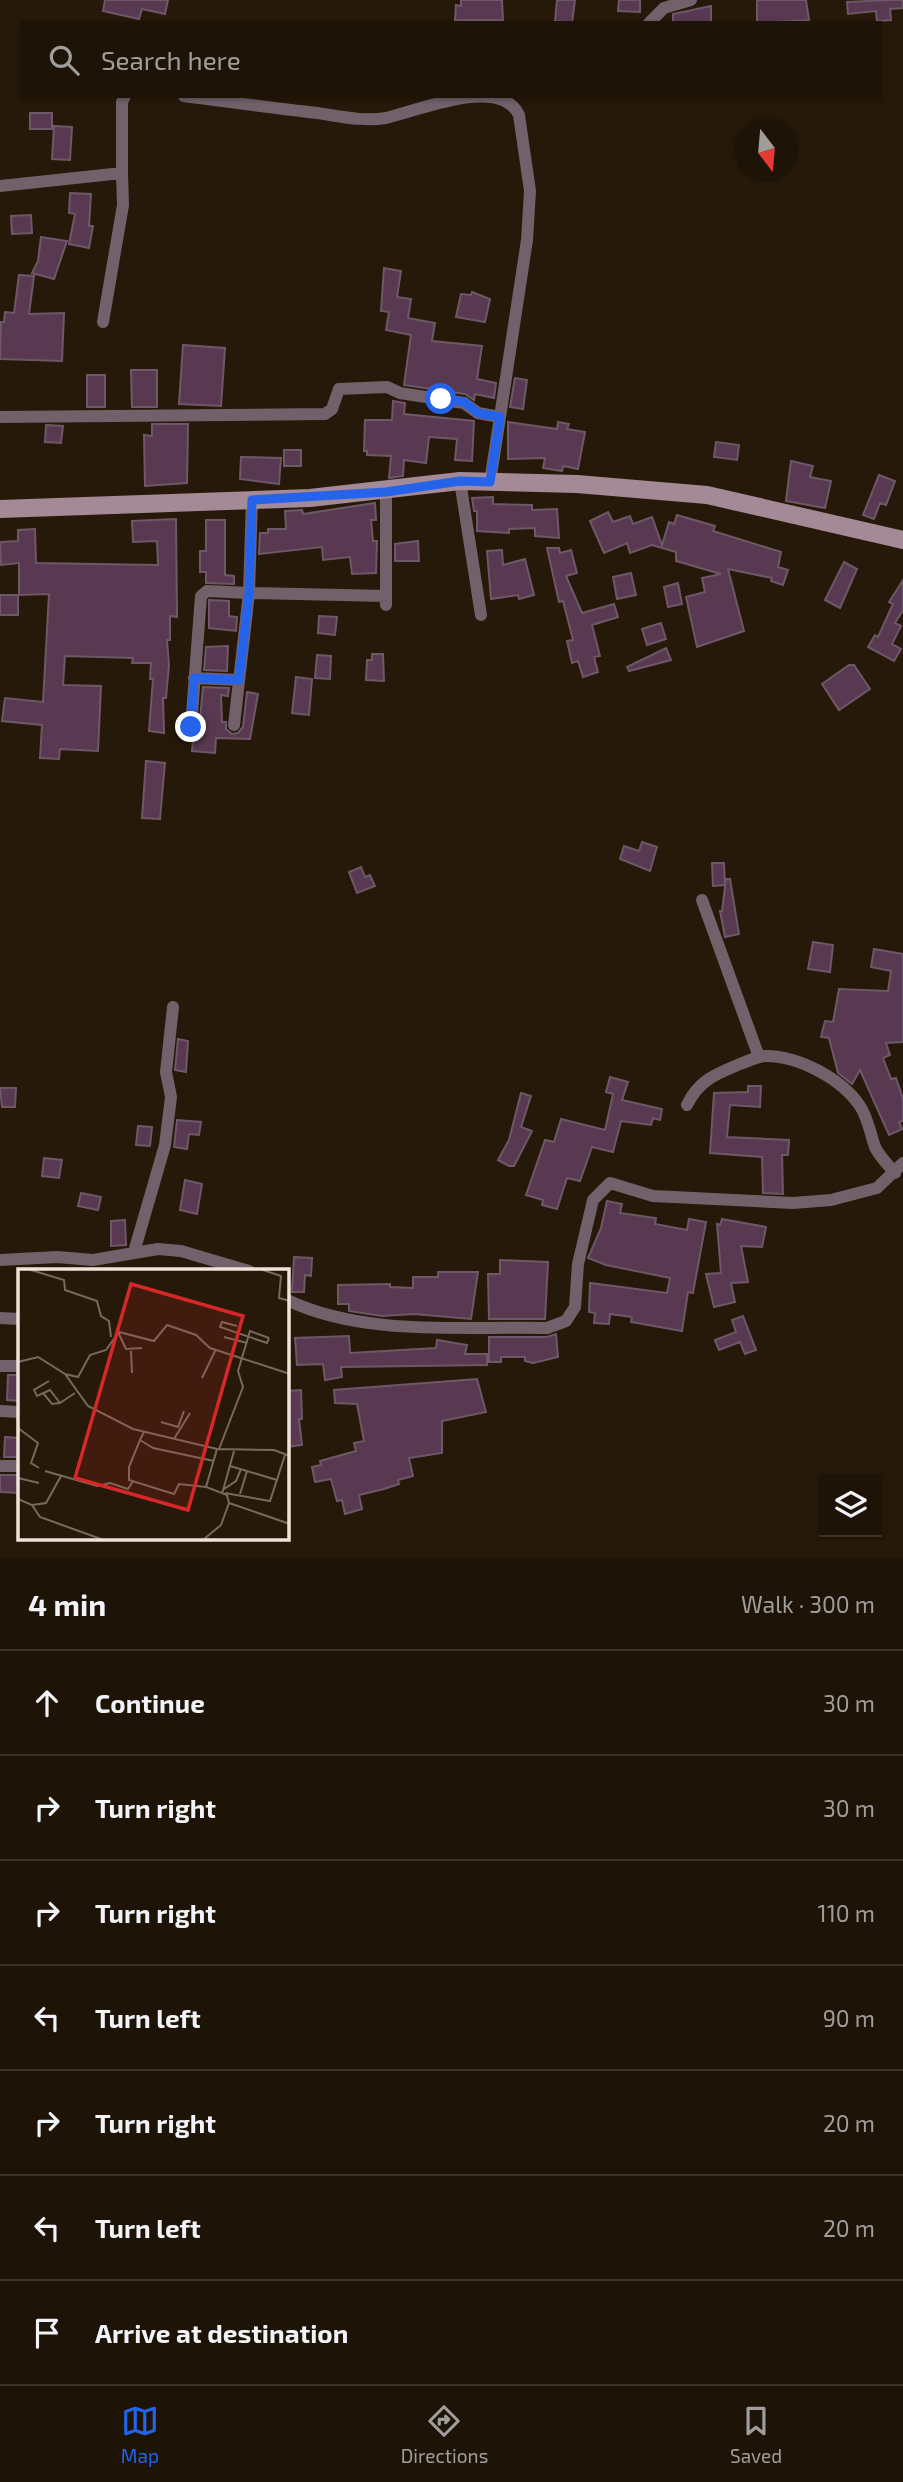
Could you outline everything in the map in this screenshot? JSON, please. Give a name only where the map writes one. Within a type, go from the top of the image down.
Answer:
[{"type":"main road","points":[[0,509],[386,492],[460,481],[577,484],[707,495],[903,540]]},
{"type":"street","points":[[651,21],[664,8],[691,0]]},
{"type":"street","points":[[103,322],[123,205],[121,102],[124,98]]},
{"type":"street","points":[[199,98],[369,120],[462,98]]},
{"type":"street","points":[[486,98],[503,99],[514,104],[519,115],[530,191],[527,240],[490,482]]},
{"type":"street","points":[[0,186],[122,173]]},
{"type":"street","points":[[0,417],[325,414],[332,409],[339,389],[387,387],[400,393],[464,402],[478,413],[500,417]]},
{"type":"street","points":[[460,481],[481,615]]},
{"type":"street","points":[[191,727],[202,592],[386,601],[386,492]]},
{"type":"street","points":[[234,724],[249,593],[252,500]]},
{"type":"street","points":[[194,678],[239,680]]},
{"type":"street","points":[[702,900],[759,1057]]},
{"type":"street","points":[[134,1252],[165,1145],[171,1097],[166,1072],[173,1007]]},
{"type":"street","points":[[289,1301],[312,1312],[387,1325],[547,1328],[566,1321],[575,1307],[578,1264],[593,1200],[610,1183],[653,1196],[793,1203],[831,1200],[877,1188],[899,1168],[876,1148],[861,1107],[845,1089],[800,1064],[775,1057],[759,1057],[703,1080],[694,1089],[687,1105]]},
{"type":"street","points":[[0,1261],[26,1266],[57,1256],[93,1260],[134,1252],[181,1251],[242,1269]]},
{"type":"street","points":[[0,1318],[18,1318]]},
{"type":"street","points":[[0,1366],[18,1366]]},
{"type":"street","points":[[0,1411],[18,1412]]},
{"type":"street","points":[[0,1466],[18,1466]]},
{"type":"building","points":[[105,0],[168,0],[165,14],[142,9],[139,19],[103,11]]},
{"type":"building","points":[[461,0],[502,0],[503,20],[455,20],[456,5],[461,6]]},
{"type":"building","points":[[557,0],[575,0],[572,21],[555,21]]},
{"type":"building","points":[[619,0],[640,0],[640,12],[618,11]]},
{"type":"building","points":[[757,0],[806,0],[809,20],[757,21]]},
{"type":"building","points":[[903,0],[903,8],[890,9],[891,20],[877,21],[876,11],[848,14],[847,2]]},
{"type":"building","points":[[711,6],[711,21],[673,21],[673,14]]},
{"type":"building","points":[[30,113],[52,113],[52,129],[30,129]]},
{"type":"building","points":[[54,126],[72,127],[70,160],[52,159]]},
{"type":"building","points":[[70,193],[91,194],[89,226],[93,226],[89,248],[69,244],[75,214],[69,213]]},
{"type":"building","points":[[31,215],[32,233],[12,234],[11,216]]},
{"type":"building","points":[[41,237],[67,241],[54,279],[32,273],[38,261]]},
{"type":"building","points":[[384,268],[401,271],[397,297],[411,299],[408,318],[435,323],[432,341],[482,346],[477,379],[496,383],[494,398],[475,394],[474,400],[465,394],[404,385],[411,335],[386,330],[389,312],[381,311]]},
{"type":"building","points":[[19,275],[34,276],[29,314],[64,313],[62,361],[0,359],[1,322],[4,322],[5,312],[14,313]]},
{"type":"building","points":[[472,292],[490,299],[485,322],[456,317],[461,294],[471,295]]},
{"type":"building","points":[[183,345],[225,348],[221,406],[179,404]]},
{"type":"building","points":[[131,370],[157,370],[157,407],[132,407]]},
{"type":"building","points":[[87,375],[105,375],[105,407],[87,407]]},
{"type":"building","points":[[515,378],[527,380],[523,409],[510,407]]},
{"type":"building","points":[[393,401],[405,403],[404,414],[474,421],[472,461],[455,460],[457,439],[429,437],[426,463],[404,460],[403,476],[389,478],[391,456],[367,455],[367,451],[364,451],[365,420],[392,420]]},
{"type":"building","points":[[508,422],[557,429],[558,422],[569,424],[567,429],[585,432],[578,469],[563,466],[562,471],[543,468],[545,458],[508,459]]},
{"type":"building","points":[[152,424],[188,424],[187,483],[145,486],[144,435],[152,436]]},
{"type":"building","points":[[46,425],[63,426],[61,443],[45,442]]},
{"type":"building","points":[[716,442],[739,445],[737,460],[714,457]]},
{"type":"building","points":[[284,450],[301,450],[301,466],[284,466]]},
{"type":"building","points":[[241,457],[281,458],[279,484],[240,479]]},
{"type":"building","points":[[791,461],[813,466],[810,477],[831,481],[825,508],[786,501]]},
{"type":"building","points":[[879,475],[895,481],[886,505],[880,503],[874,519],[863,515]]},
{"type":"building","points":[[493,497],[493,504],[532,505],[532,510],[557,509],[559,538],[535,536],[535,528],[509,529],[509,533],[477,531],[477,511],[474,511],[472,498]]},
{"type":"building","points":[[375,503],[376,520],[371,520],[373,541],[377,541],[376,573],[352,574],[350,557],[323,560],[322,547],[259,554],[260,533],[268,533],[268,529],[286,529],[285,511],[302,510],[303,514]]},
{"type":"building","points":[[608,512],[613,522],[630,516],[633,524],[652,517],[662,545],[669,522],[674,524],[677,515],[715,526],[713,531],[781,552],[778,567],[788,570],[783,585],[771,581],[772,578],[728,569],[744,631],[697,647],[686,597],[705,592],[702,578],[721,574],[676,561],[676,552],[652,545],[630,553],[627,543],[604,553],[590,521]]},
{"type":"building","points":[[176,519],[177,617],[170,616],[170,640],[167,640],[169,665],[166,698],[163,698],[164,733],[149,731],[153,679],[150,679],[151,663],[132,663],[133,658],[65,656],[63,685],[101,686],[98,751],[60,749],[59,759],[40,758],[42,725],[2,721],[5,698],[43,702],[49,594],[19,595],[19,563],[1,565],[0,542],[18,541],[18,530],[35,529],[36,563],[158,565],[157,541],[133,542],[132,521]]},
{"type":"building","points":[[206,520],[225,520],[225,575],[234,576],[234,584],[206,583],[206,572],[200,572],[200,551],[206,551]]},
{"type":"building","points":[[418,541],[419,561],[395,561],[395,544]]},
{"type":"building","points":[[547,548],[559,548],[560,553],[571,550],[577,573],[566,576],[582,613],[614,604],[618,617],[592,625],[600,656],[594,657],[598,672],[583,677],[578,661],[572,663],[567,641],[573,640],[563,601],[559,602]]},
{"type":"building","points":[[502,550],[503,565],[525,559],[534,595],[519,599],[518,595],[491,599],[487,551]]},
{"type":"building","points":[[844,562],[857,569],[840,608],[825,600]]},
{"type":"building","points":[[631,573],[636,595],[617,599],[613,577]]},
{"type":"building","points":[[903,580],[903,610],[895,623],[901,626],[892,644],[901,649],[894,661],[868,647],[875,635],[878,637],[893,604],[889,602]]},
{"type":"building","points":[[678,583],[682,604],[668,607],[664,587]]},
{"type":"building","points":[[0,595],[18,595],[18,615],[0,615]]},
{"type":"building","points":[[209,600],[229,601],[229,616],[237,617],[236,631],[209,628]]},
{"type":"building","points":[[319,616],[337,617],[335,635],[318,633]]},
{"type":"building","points":[[661,623],[666,639],[647,645],[642,629]]},
{"type":"building","points":[[228,646],[227,671],[204,670],[206,647]]},
{"type":"building","points":[[666,648],[671,660],[629,671],[627,667]]},
{"type":"building","points":[[372,654],[383,654],[384,681],[366,680],[367,660],[372,660]]},
{"type":"building","points":[[317,655],[331,656],[330,679],[315,678]]},
{"type":"building","points":[[849,665],[854,665],[870,689],[839,710],[822,684]]},
{"type":"building","points":[[296,677],[312,679],[309,715],[292,713]]},
{"type":"building","points":[[203,687],[229,688],[228,696],[221,695],[222,722],[226,722],[226,729],[232,734],[238,733],[243,727],[247,692],[258,694],[250,739],[216,738],[215,753],[192,751],[193,740],[198,740]]},
{"type":"building","points":[[146,761],[165,763],[160,819],[142,818]]},
{"type":"building","points":[[642,842],[657,847],[650,871],[620,859],[624,846],[639,851]]},
{"type":"building","points":[[712,863],[724,863],[725,885],[713,886]]},
{"type":"building","points":[[361,867],[365,877],[370,875],[375,886],[357,893],[349,872]]},
{"type":"building","points":[[726,879],[730,879],[739,934],[725,937],[720,911]]},
{"type":"building","points":[[813,942],[833,945],[830,972],[808,969]]},
{"type":"building","points":[[874,949],[903,954],[903,1042],[886,1043],[890,1055],[883,1058],[891,1079],[896,1078],[903,1099],[903,1121],[899,1122],[902,1129],[889,1135],[860,1070],[852,1084],[838,1073],[829,1038],[821,1037],[825,1021],[833,1022],[839,989],[888,991],[891,971],[871,967]]},
{"type":"building","points":[[178,1039],[188,1041],[186,1072],[175,1070]]},
{"type":"building","points":[[610,1077],[628,1082],[622,1100],[662,1109],[660,1120],[653,1118],[651,1125],[621,1121],[613,1152],[592,1147],[580,1181],[567,1178],[557,1209],[542,1205],[543,1200],[526,1195],[545,1140],[554,1142],[561,1119],[605,1130],[613,1094],[606,1092]]},
{"type":"building","points":[[748,1086],[761,1086],[760,1107],[730,1105],[727,1137],[789,1140],[788,1155],[782,1155],[783,1194],[763,1193],[762,1157],[710,1153],[714,1093],[748,1092]]},
{"type":"building","points":[[0,1088],[16,1088],[15,1107],[2,1107]]},
{"type":"building","points":[[521,1093],[531,1096],[521,1127],[532,1131],[514,1166],[509,1166],[498,1160],[509,1140]]},
{"type":"building","points":[[177,1120],[201,1122],[199,1135],[189,1134],[187,1149],[174,1147]]},
{"type":"building","points":[[138,1126],[152,1127],[150,1146],[136,1145]]},
{"type":"building","points":[[44,1158],[62,1160],[59,1178],[42,1176]]},
{"type":"building","points":[[185,1180],[202,1184],[197,1214],[180,1210]]},
{"type":"building","points":[[81,1193],[101,1197],[98,1210],[78,1206]]},
{"type":"building","points":[[607,1201],[622,1204],[620,1213],[656,1218],[655,1224],[687,1230],[689,1219],[706,1222],[693,1293],[688,1292],[682,1331],[631,1322],[632,1317],[610,1314],[609,1324],[594,1323],[595,1313],[589,1312],[590,1283],[667,1293],[670,1278],[606,1265],[588,1258],[601,1228]]},
{"type":"building","points":[[722,1219],[766,1227],[762,1247],[741,1246],[748,1282],[731,1283],[735,1302],[714,1307],[706,1274],[721,1273],[717,1224],[720,1225]]},
{"type":"building","points":[[125,1220],[126,1245],[111,1246],[111,1221]]},
{"type":"building","points":[[294,1257],[312,1258],[311,1276],[305,1275],[304,1292],[292,1292]]},
{"type":"building","points":[[500,1260],[548,1262],[545,1319],[489,1319],[488,1274],[500,1274]]},
{"type":"building","points":[[438,1272],[478,1272],[471,1319],[414,1314],[382,1316],[349,1311],[349,1304],[338,1304],[338,1285],[390,1284],[390,1287],[413,1288],[413,1277],[438,1277]]},
{"type":"building","points":[[743,1316],[756,1350],[745,1354],[740,1342],[719,1350],[715,1340],[736,1332],[732,1320]]},
{"type":"building","points":[[556,1334],[558,1357],[533,1363],[525,1361],[525,1357],[501,1357],[501,1362],[489,1362],[489,1337],[547,1337]]},
{"type":"building","points":[[349,1336],[350,1353],[436,1348],[437,1340],[467,1345],[465,1354],[487,1354],[487,1365],[341,1367],[342,1377],[325,1380],[323,1364],[297,1365],[295,1338]]},
{"type":"building","points":[[8,1375],[18,1375],[18,1401],[7,1400]]},
{"type":"building","points":[[477,1379],[486,1412],[442,1421],[442,1453],[409,1458],[413,1476],[398,1480],[399,1484],[359,1495],[362,1509],[345,1514],[342,1500],[337,1501],[331,1479],[315,1482],[312,1467],[321,1465],[320,1461],[356,1451],[354,1443],[364,1441],[357,1404],[335,1403],[334,1390]]},
{"type":"building","points":[[301,1390],[302,1419],[299,1419],[302,1445],[289,1447],[289,1391]]},
{"type":"building","points":[[5,1437],[18,1438],[17,1457],[4,1457]]},
{"type":"building","points":[[0,1475],[18,1475],[18,1493],[0,1492]]},
{"type":"route","points":[[191,727],[194,678],[239,680],[249,593],[252,500],[386,492],[460,481],[490,482],[500,417],[478,413],[464,402],[441,399]]}]
